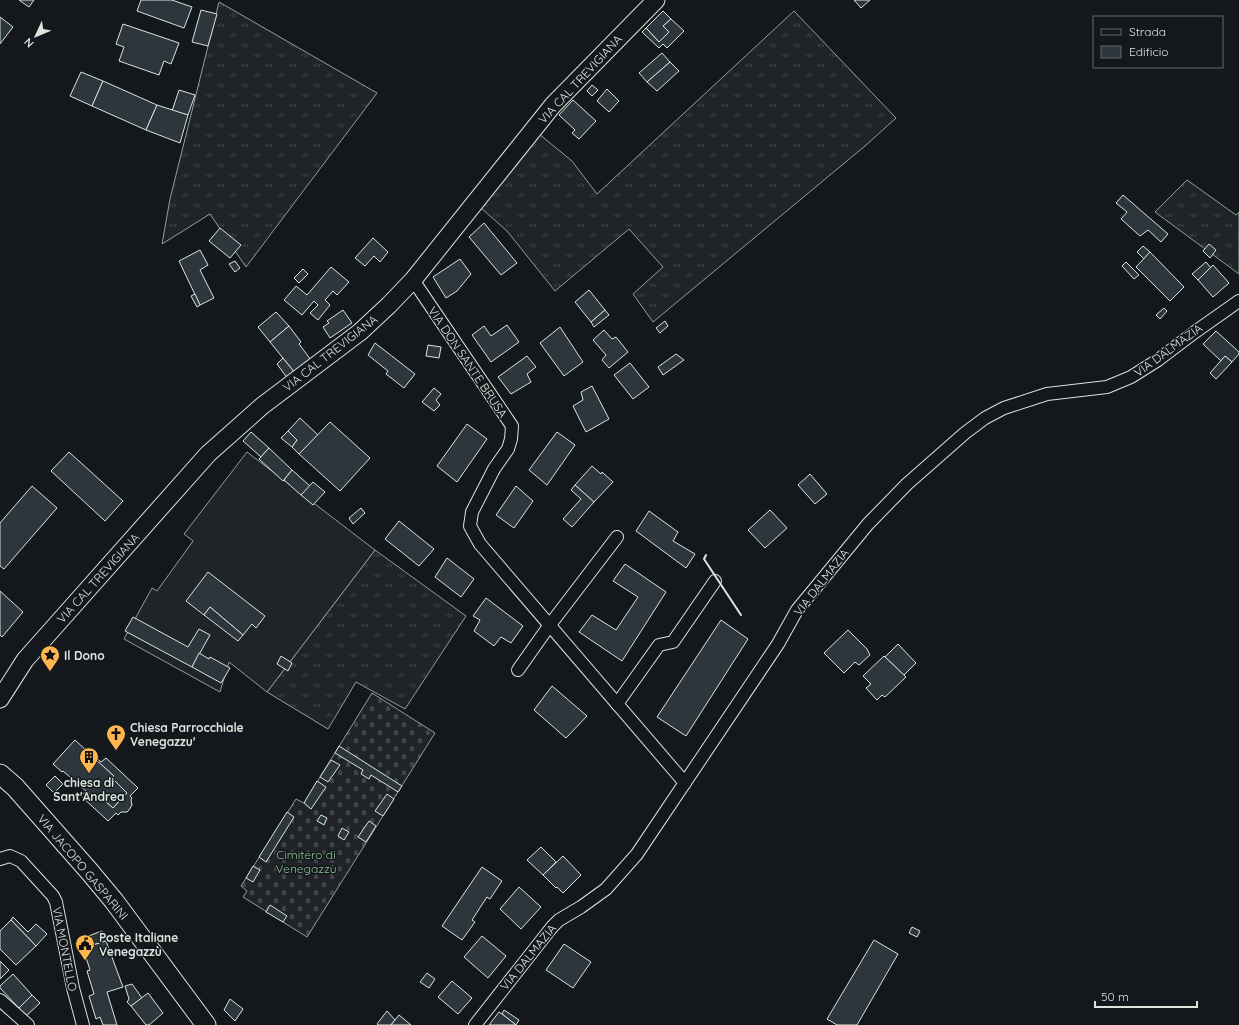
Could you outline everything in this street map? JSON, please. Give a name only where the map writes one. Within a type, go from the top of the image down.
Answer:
[{"type":"main road","name":"VIA JACOPO GASPARINI","points":[[0,760],[15,787]]},
{"type":"main road","name":"VIA JACOPO GASPARINI","points":[[0,774],[15,787],[89,870],[114,901],[206,1025]]},
{"type":"street","name":"VIA CAL TREVIGIANA","points":[[0,699],[25,660],[208,454],[262,406],[360,332],[384,310],[413,280],[553,105],[656,0]]},
{"type":"street","name":"VIA DON SANTE BRUSA","points":[[413,280],[512,426],[511,439],[508,449],[494,469],[472,512],[470,526],[480,544],[685,783]]},
{"type":"street","name":"VIA DALMAZIA","points":[[475,1025],[556,923],[606,889],[624,870],[646,841],[778,644],[797,610],[868,524],[907,484],[965,432],[985,418],[1004,408],[1047,394],[1107,387],[1131,378],[1239,301]]},
{"type":"street","points":[[518,670],[549,626],[617,537]]},
{"type":"street","points":[[617,704],[659,645],[672,642],[715,582]]},
{"type":"street","name":"VIA CAL TREVIGIANA","points":[[0,672],[25,660]]},
{"type":"street","name":"VIA MONTELLO","points":[[0,859],[10,856],[21,861],[53,896],[56,902],[72,988],[83,1025]]},
{"type":"street","points":[[0,1000],[28,1025]]},
{"type":"green space","points":[[219,2],[377,93],[246,267],[210,214],[162,244],[170,199]]},
{"type":"green space","points":[[794,11],[896,118],[865,146],[653,322],[633,294],[663,267],[629,229],[555,291],[507,231],[480,207],[539,134],[572,161],[597,194]]},
{"type":"green space","points":[[1187,180],[1236,215],[1239,212],[1239,274],[1155,212]]},
{"type":"green space","points":[[247,452],[375,550],[267,692],[229,662],[220,692],[124,639],[152,588],[157,591],[193,541],[184,534]]},
{"type":"green space","points":[[375,550],[466,616],[405,709],[356,682],[328,729],[267,692]]},
{"type":"green space","name":"Cimitero di Venegazzù","points":[[372,693],[435,733],[307,937],[243,897],[247,891],[241,886],[296,799],[304,803]]},
{"type":"building","points":[[19,0],[34,0],[29,7]]},
{"type":"building","points":[[141,0],[172,0],[192,7],[184,28],[137,11]]},
{"type":"building","points":[[854,0],[870,0],[861,8]]},
{"type":"building","points":[[201,10],[217,14],[208,46],[192,42]]},
{"type":"building","points":[[663,11],[671,19],[663,26],[669,32],[659,42],[646,28]]},
{"type":"building","points":[[0,17],[13,27],[0,44]]},
{"type":"building","points":[[671,19],[684,31],[667,48],[663,44],[659,48],[642,32],[646,28],[659,42],[669,32],[663,26]]},
{"type":"building","points":[[123,24],[179,43],[171,64],[164,61],[159,75],[119,61],[124,47],[116,44]]},
{"type":"building","points":[[662,53],[670,62],[647,82],[639,73]]},
{"type":"building","points":[[670,62],[679,71],[657,91],[647,82]]},
{"type":"building","points":[[81,72],[103,81],[92,106],[70,96]]},
{"type":"building","points":[[103,81],[157,105],[146,130],[92,106]]},
{"type":"building","points":[[592,85],[598,90],[592,96],[587,91]]},
{"type":"building","points":[[607,89],[619,101],[609,112],[597,101]]},
{"type":"building","points":[[179,90],[195,95],[188,115],[172,111]]},
{"type":"building","points":[[573,100],[596,121],[579,139],[572,133],[575,130],[559,115]]},
{"type":"building","points":[[157,105],[188,115],[180,143],[146,130]]},
{"type":"building","points":[[1123,195],[1168,234],[1161,242],[1148,230],[1140,236],[1121,219],[1127,212],[1116,203]]},
{"type":"building","points":[[484,223],[517,263],[501,275],[469,237]]},
{"type":"building","points":[[220,228],[241,245],[230,258],[209,241]]},
{"type":"building","points":[[373,238],[388,252],[380,262],[374,256],[365,266],[355,258]]},
{"type":"building","points":[[1209,244],[1216,250],[1210,258],[1203,251]]},
{"type":"building","points":[[1143,246],[1150,252],[1144,259],[1137,252]]},
{"type":"building","points":[[200,250],[208,265],[200,270],[214,298],[200,305],[179,261]]},
{"type":"building","points":[[1150,252],[1184,287],[1170,301],[1136,267]]},
{"type":"building","points":[[460,259],[471,274],[457,291],[446,298],[433,277]]},
{"type":"building","points":[[235,261],[240,268],[235,272],[229,264]]},
{"type":"building","points":[[1126,262],[1139,275],[1134,279],[1122,266]]},
{"type":"building","points":[[1206,262],[1211,268],[1198,280],[1192,274]]},
{"type":"building","points":[[1213,265],[1229,283],[1213,297],[1198,280]]},
{"type":"building","points":[[331,267],[349,282],[337,295],[333,291],[325,300],[330,305],[318,320],[310,313],[318,305],[314,301],[302,315],[284,300],[296,286],[307,295]]},
{"type":"building","points":[[303,269],[308,274],[299,283],[294,278]]},
{"type":"building","points":[[589,290],[605,310],[591,322],[575,302]]},
{"type":"building","points":[[195,294],[200,305],[197,307],[191,296]]},
{"type":"building","points":[[1164,308],[1167,311],[1160,319],[1156,315]]},
{"type":"building","points":[[343,310],[352,323],[330,338],[323,327],[329,323],[327,321]]},
{"type":"building","points":[[605,310],[609,315],[594,327],[591,322]]},
{"type":"building","points":[[276,312],[289,326],[270,342],[258,327]]},
{"type":"building","points":[[665,321],[668,326],[660,333],[656,328]]},
{"type":"building","points":[[507,325],[519,342],[491,362],[472,335],[484,326],[491,336]]},
{"type":"building","points":[[289,326],[301,342],[299,344],[311,360],[295,373],[270,342]]},
{"type":"building","points":[[560,327],[583,362],[564,376],[540,343]]},
{"type":"building","points":[[604,330],[612,339],[616,337],[628,352],[609,368],[602,360],[606,355],[593,340]]},
{"type":"building","points":[[1216,331],[1239,352],[1232,362],[1225,356],[1221,361],[1203,344]]},
{"type":"building","points":[[375,343],[415,374],[404,388],[386,374],[388,371],[368,355]]},
{"type":"building","points":[[428,345],[441,347],[439,358],[426,356]]},
{"type":"building","points":[[676,354],[684,360],[663,375],[658,367]]},
{"type":"building","points":[[527,356],[536,367],[527,374],[531,382],[511,394],[498,377]]},
{"type":"building","points":[[1225,356],[1232,362],[1216,379],[1210,373]]},
{"type":"building","points":[[283,358],[295,373],[288,379],[277,364]]},
{"type":"building","points":[[630,363],[649,387],[633,399],[614,375]]},
{"type":"building","points":[[592,386],[609,419],[586,432],[573,406],[583,400],[581,392]]},
{"type":"building","points":[[434,388],[441,394],[436,400],[440,405],[434,411],[422,402]]},
{"type":"building","points":[[300,418],[318,435],[299,454],[292,447],[297,440],[288,431]]},
{"type":"building","points":[[330,422],[370,458],[340,491],[299,454]]},
{"type":"building","points":[[467,424],[487,439],[457,482],[437,466]]},
{"type":"building","points":[[288,431],[297,440],[292,447],[281,438]]},
{"type":"building","points":[[251,432],[269,448],[261,457],[243,441]]},
{"type":"building","points":[[557,432],[575,445],[547,485],[529,470]]},
{"type":"building","points":[[269,448],[292,470],[283,481],[259,459]]},
{"type":"building","points":[[69,452],[123,501],[105,521],[51,471]]},
{"type":"building","points":[[592,466],[601,474],[602,472],[613,482],[594,502],[575,485]]},
{"type":"building","points":[[292,470],[310,486],[301,495],[284,480]]},
{"type":"building","points":[[810,474],[827,494],[815,504],[798,485]]},
{"type":"building","points":[[313,482],[325,492],[313,505],[301,495]]},
{"type":"building","points":[[575,485],[594,502],[572,527],[563,519],[581,499],[571,490]]},
{"type":"building","points":[[32,486],[57,508],[4,569],[0,566],[0,523]]},
{"type":"building","points":[[516,486],[533,501],[514,528],[496,515]]},
{"type":"building","points":[[361,508],[365,513],[353,524],[349,518]]},
{"type":"building","points":[[770,510],[787,528],[765,548],[748,530]]},
{"type":"building","points":[[649,511],[678,532],[673,541],[695,554],[686,568],[636,531]]},
{"type":"building","points":[[399,521],[434,549],[419,566],[385,539]]},
{"type":"building","points":[[447,558],[474,579],[461,597],[435,577]]},
{"type":"building","points":[[625,564],[666,592],[622,661],[579,632],[592,615],[616,630],[638,597],[613,581]]},
{"type":"building","points":[[208,572],[265,616],[256,628],[252,624],[243,635],[210,607],[204,615],[186,601]]},
{"type":"building","points":[[0,591],[23,612],[2,637],[0,635]]},
{"type":"building","points":[[486,598],[523,626],[511,643],[501,637],[494,646],[474,631],[480,620],[473,616]]},
{"type":"building","points":[[210,607],[243,635],[238,641],[204,615]]},
{"type":"building","points":[[133,617],[188,647],[199,629],[210,635],[192,667],[125,631]]},
{"type":"building","points":[[721,620],[748,639],[686,736],[657,717]]},
{"type":"building","points":[[848,630],[867,649],[870,655],[859,665],[855,662],[844,673],[824,653]]},
{"type":"building","points":[[898,644],[916,663],[904,675],[885,657]]},
{"type":"building","points":[[199,653],[230,668],[221,683],[192,667]]},
{"type":"building","points":[[281,656],[292,663],[288,671],[277,664]]},
{"type":"building","points":[[884,656],[906,677],[885,697],[882,695],[877,700],[866,688],[871,684],[863,676]]},
{"type":"building","points":[[552,686],[587,716],[566,738],[534,710]]},
{"type":"building","name":"chiesa di Sant'Andrea","points":[[75,740],[114,776],[112,778],[127,793],[113,808],[98,795],[94,798],[53,764]]},
{"type":"building","points":[[339,746],[402,786],[398,792],[371,775],[369,779],[361,774],[363,770],[335,753]]},
{"type":"building","points":[[86,748],[101,762],[106,758],[138,788],[130,796],[132,798],[132,805],[129,810],[127,812],[121,812],[118,815],[116,813],[108,821],[81,796],[86,791],[94,798],[98,795],[113,808],[127,793],[112,778],[114,776],[84,749]]},
{"type":"building","points":[[331,760],[340,765],[328,782],[320,777]]},
{"type":"building","points":[[55,776],[63,784],[54,793],[46,785]]},
{"type":"building","points":[[317,781],[326,787],[311,809],[304,803]]},
{"type":"building","points":[[387,794],[394,799],[383,816],[375,811]]},
{"type":"building","points":[[287,812],[294,817],[266,862],[259,857]]},
{"type":"building","points":[[321,815],[327,818],[324,825],[317,821]]},
{"type":"building","points":[[369,821],[376,826],[366,842],[358,837]]},
{"type":"building","points":[[342,828],[349,832],[344,840],[338,836]]},
{"type":"building","points":[[541,847],[556,862],[543,875],[527,860]]},
{"type":"building","points":[[563,856],[581,875],[563,893],[543,875]]},
{"type":"building","points":[[253,866],[260,870],[253,882],[246,878]]},
{"type":"building","points":[[482,867],[502,881],[490,899],[487,897],[472,920],[475,922],[462,940],[442,926]]},
{"type":"building","points":[[519,887],[541,907],[521,929],[500,909]]},
{"type":"building","points":[[270,905],[287,916],[283,922],[266,912]]},
{"type":"building","points":[[13,917],[28,932],[36,924],[47,934],[36,946],[11,920]]},
{"type":"building","points":[[11,920],[36,946],[16,965],[0,949],[0,931]]},
{"type":"building","points":[[912,927],[920,931],[917,937],[909,933]]},
{"type":"building","points":[[102,931],[106,941],[83,948],[80,939]]},
{"type":"building","points":[[482,936],[506,956],[488,978],[464,957]]},
{"type":"building","points":[[874,940],[898,954],[857,1025],[837,1025],[827,1019]]},
{"type":"building","points":[[106,941],[123,987],[107,992],[117,1025],[103,1025],[100,1017],[96,1019],[89,996],[94,994],[87,971],[90,970],[83,948]]},
{"type":"building","points":[[564,944],[591,962],[573,988],[546,970]]},
{"type":"building","points":[[0,961],[9,970],[0,979]]},
{"type":"building","points":[[427,973],[435,979],[429,988],[420,982]]},
{"type":"building","points":[[13,974],[32,995],[19,1008],[0,988],[0,986]]},
{"type":"building","points":[[452,981],[472,998],[458,1014],[438,997]]},
{"type":"building","points":[[132,984],[142,998],[131,1006],[127,1002],[129,999],[125,986]]},
{"type":"building","points":[[148,993],[163,1013],[149,1025],[146,1025],[131,1006]]},
{"type":"building","points":[[32,995],[40,1003],[26,1016],[19,1008]]},
{"type":"building","points":[[230,999],[243,1009],[235,1021],[224,1010]]},
{"type":"building","points":[[504,1010],[519,1020],[516,1025],[502,1014]]},
{"type":"building","points":[[387,1011],[395,1020],[391,1025],[378,1025],[377,1024]]},
{"type":"building","points":[[499,1012],[502,1014],[516,1025],[489,1025]]},
{"type":"building","points":[[399,1015],[411,1025],[391,1025]]},
{"type":"wall","points":[[706,555],[704,559],[741,615]]},
{"type":"place","name":"Il Dono","points":[[50,672]]},
{"type":"place","name":"Chiesa Parrocchiale Venegazzu'","points":[[116,751]]},
{"type":"place","name":"chiesa di Sant'Andrea","points":[[89,774]]},
{"type":"place","name":"Poste Italiane Venegazzù","points":[[85,961]]}]
